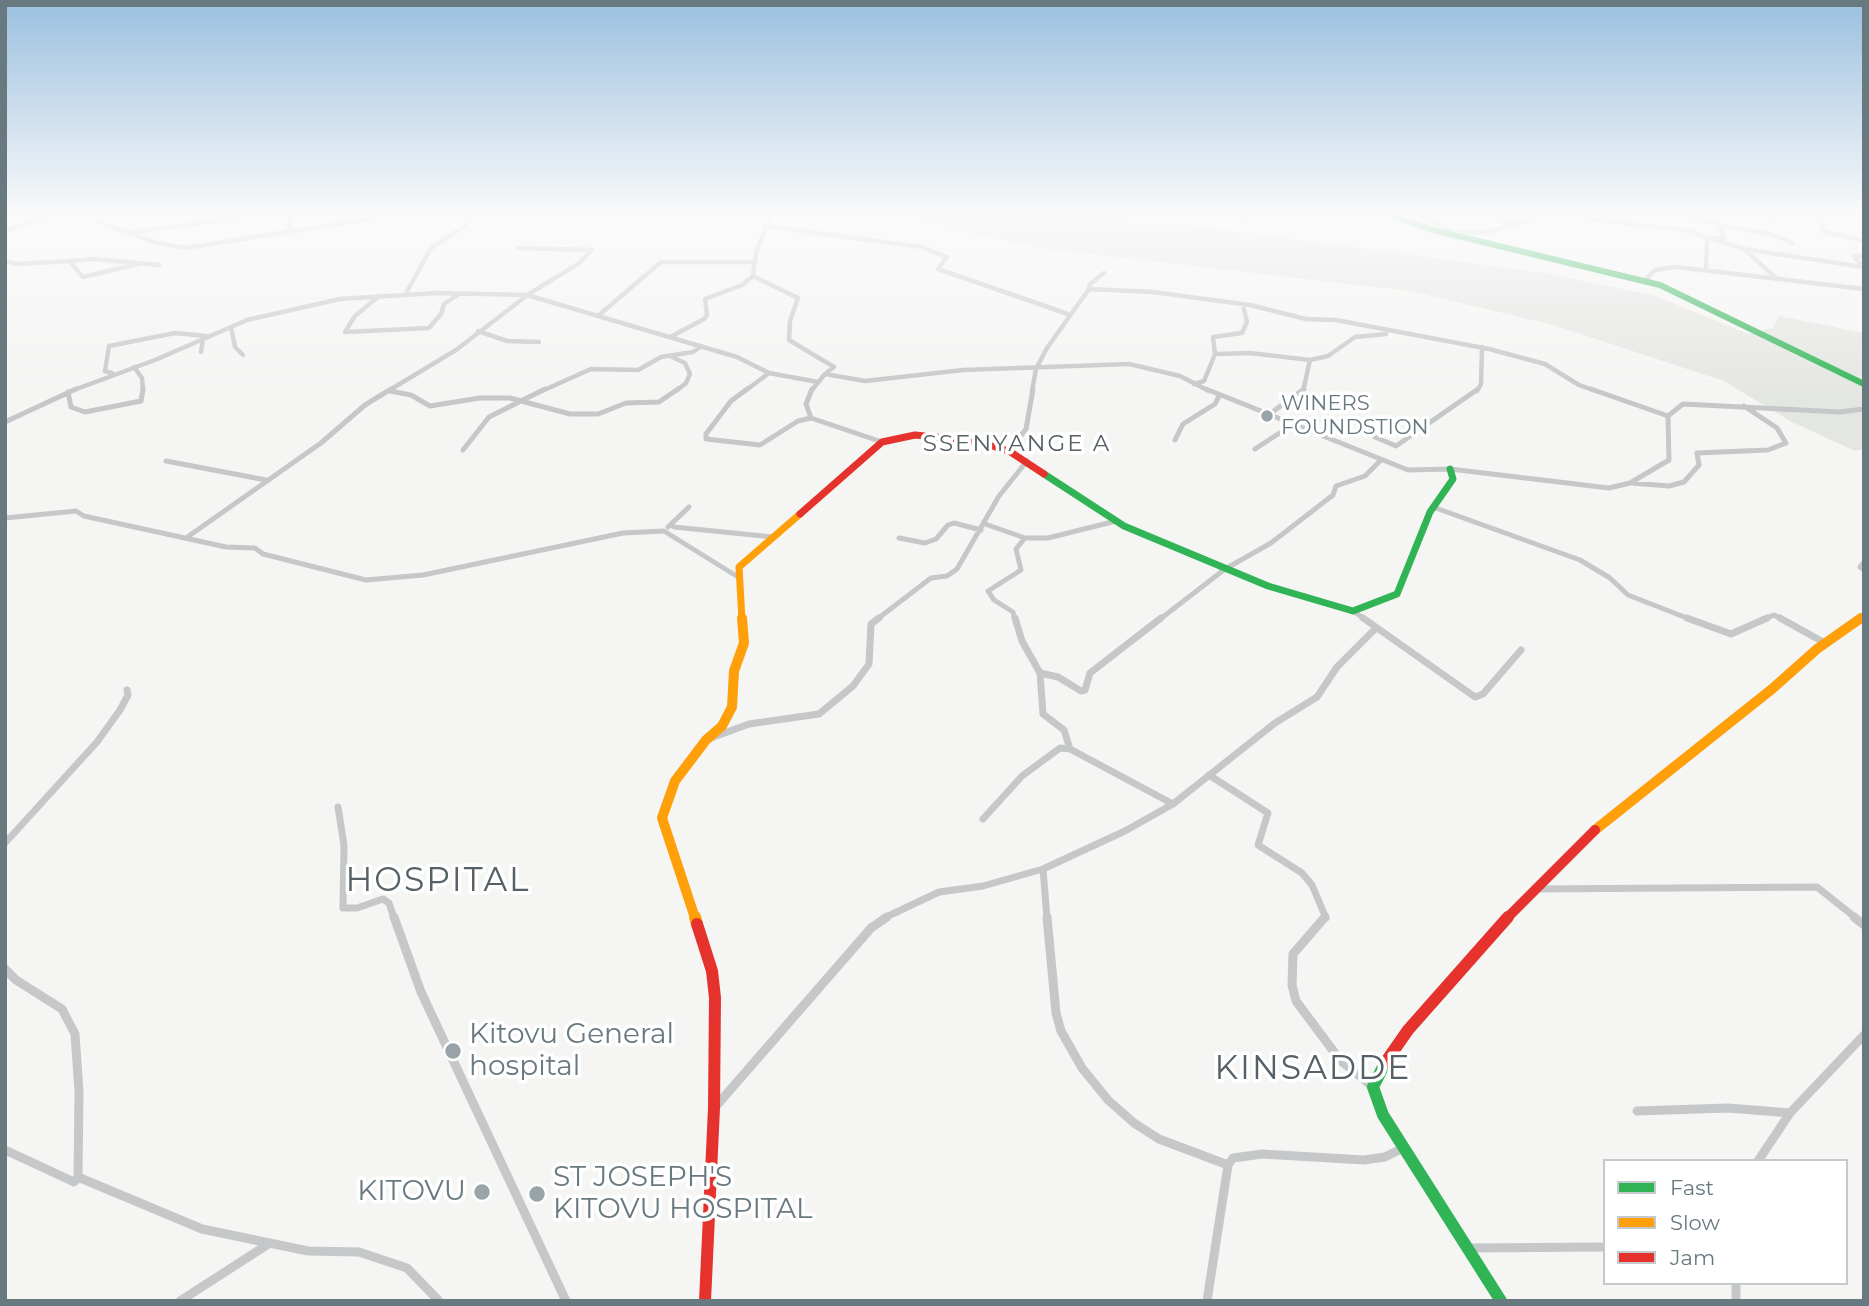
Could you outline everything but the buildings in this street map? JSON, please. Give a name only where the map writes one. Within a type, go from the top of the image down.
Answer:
[{"type":"street","points":[[405,295],[416,275]]},
{"type":"street","points":[[186,538],[321,443],[386,390],[448,355],[526,296],[560,275]]},
{"type":"street","points":[[600,315],[646,275]]},
{"type":"street","points":[[954,275],[1068,314]]},
{"type":"street","points":[[1013,453],[1030,418],[1036,369],[1068,314],[1080,304],[1090,284],[1102,275]]},
{"type":"street","points":[[1624,275],[1699,301],[1864,384]]},
{"type":"street","points":[[1645,280],[1651,275]]},
{"type":"street","points":[[1745,275],[1864,289]]},
{"type":"street","points":[[1773,275],[1777,279]]},
{"type":"street","points":[[672,336],[706,316],[705,299],[742,285],[753,276],[799,298],[790,321],[789,340],[834,367],[808,394],[806,404],[811,418]]},
{"type":"street","points":[[1089,289],[1153,292],[1243,305],[1306,319],[1336,320],[1398,334],[1482,347],[1545,364],[1579,386],[1668,416]]},
{"type":"street","points":[[379,296],[355,316],[345,332],[393,332],[429,328],[441,314],[444,304],[459,293]]},
{"type":"street","points":[[5,422],[68,392],[231,327],[292,309],[340,299],[379,296],[459,293],[526,296],[672,336],[737,357],[769,373],[818,382]]},
{"type":"street","points":[[1193,384],[1204,382],[1215,354],[1213,337],[1242,333],[1247,323],[1243,305]]},
{"type":"street","points":[[231,327],[235,347],[243,355]]},
{"type":"street","points":[[478,331],[507,341],[539,342]]},
{"type":"street","points":[[113,374],[105,371],[109,346],[175,334],[208,336]]},
{"type":"street","points":[[1215,354],[1257,354],[1310,360],[1328,356],[1355,337],[1398,334]]},
{"type":"street","points":[[201,352],[202,339]]},
{"type":"street","points":[[463,450],[489,417],[584,370],[639,370],[661,357],[693,352],[702,346]]},
{"type":"street","points":[[1375,437],[1396,446],[1447,412],[1454,403],[1475,394],[1481,384],[1484,358],[1482,347]]},
{"type":"street","points":[[386,390],[406,393],[435,407],[480,398],[522,399],[573,414],[602,413],[628,403],[659,402],[690,378],[687,366],[672,357]]},
{"type":"street","points":[[1271,413],[1303,392],[1310,360]]},
{"type":"street","points":[[825,374],[865,381],[963,370],[1036,369],[1119,363],[1167,372],[1219,396],[1271,413],[1381,460],[1419,472],[1450,469],[1609,488],[1630,483],[1670,486],[1684,482],[1699,465],[1697,453],[1768,450],[1786,443],[1777,428],[1742,405]]},
{"type":"street","points":[[68,392],[69,405],[83,412],[141,401],[144,398],[142,378],[134,367]]},
{"type":"street","points":[[769,373],[731,401],[706,434],[706,439],[760,445],[798,421],[811,418],[882,442]]},
{"type":"street","points":[[1175,440],[1183,424],[1214,404],[1219,396]]},
{"type":"street","points":[[1668,416],[1687,403],[1840,412],[1864,409]]},
{"type":"street","points":[[1630,483],[1671,457],[1668,416]]},
{"type":"street","points":[[1255,449],[1295,423]]},
{"type":"street","points":[[705,1301],[716,1030],[712,971],[662,818],[675,781],[706,740],[722,726],[732,707],[734,671],[744,643],[738,577],[740,567],[882,442],[915,435],[941,436],[975,441],[1013,453],[1024,463],[1116,521],[1268,586],[1353,611],[1475,697],[1483,694],[1521,650]]},
{"type":"street","points":[[1040,673],[1058,677],[1082,691],[1085,690],[1090,673],[1225,569],[1271,543],[1333,495],[1336,486],[1365,476],[1381,460]]},
{"type":"street","points":[[166,461],[266,480]]},
{"type":"street","points":[[706,740],[749,724],[813,715],[830,706],[860,680],[858,676],[869,664],[872,653],[870,629],[876,619],[930,578],[953,573],[983,527],[999,496],[1024,463]]},
{"type":"street","points":[[1353,611],[1397,594],[1433,507],[1453,479],[1450,469]]},
{"type":"street","points":[[664,531],[689,507]]},
{"type":"street","points":[[1433,507],[1580,560],[1610,578],[1628,595],[1725,633],[1731,634],[1774,615],[1825,643]]},
{"type":"street","points":[[5,518],[76,511],[84,516],[226,547],[255,548],[263,554],[359,579],[374,580],[423,575],[624,533],[664,531],[738,577]]},
{"type":"street","points":[[899,538],[925,543],[936,539],[948,525],[954,523],[1025,538],[1048,538],[1093,529],[1116,521]]},
{"type":"street","points":[[671,524],[773,537]]},
{"type":"street","points":[[1025,538],[1016,549],[1021,570],[988,591],[994,600],[1013,612],[1022,641],[1040,673],[1043,714],[1064,730],[1070,749]]},
{"type":"street","points":[[1864,562],[1860,567],[1864,570]]},
{"type":"street","points":[[1373,1087],[1378,1073],[1408,1030],[1483,942],[1584,839],[1825,643],[1864,616]]},
{"type":"street","points":[[714,1108],[872,928],[884,918],[939,892],[983,886],[1043,869],[1081,849],[1125,831],[1172,804],[1275,723],[1317,697],[1337,667],[1375,629]]},
{"type":"street","points":[[5,843],[97,742],[124,703],[127,690]]},
{"type":"street","points":[[984,819],[1022,776],[1060,748],[1070,749],[1172,804]]},
{"type":"street","points":[[1209,775],[1266,811],[1269,816],[1258,845],[1303,873],[1312,885],[1326,918],[1296,947],[1291,968],[1296,1001],[1340,1060],[1373,1087],[1383,1115],[1501,1301]]},
{"type":"street","points":[[338,807],[344,845],[343,908],[357,908],[383,899],[389,903],[421,992],[566,1301]]},
{"type":"street","points":[[1043,869],[1056,1013],[1061,1031],[1082,1068],[1108,1100],[1134,1123],[1159,1139],[1228,1165]]},
{"type":"street","points":[[1535,889],[1817,887],[1864,925]]},
{"type":"street","points":[[5,969],[16,980],[62,1009],[75,1034],[80,1116],[78,1177],[74,1182],[5,1150]]},
{"type":"street","points":[[1759,1159],[1790,1113],[1864,1035]]},
{"type":"street","points":[[1637,1111],[1728,1108],[1790,1113]]},
{"type":"street","points":[[1207,1301],[1228,1165],[1233,1158],[1244,1155],[1364,1160],[1385,1157],[1403,1148]]},
{"type":"street","points":[[78,1177],[202,1229],[308,1251],[359,1252],[407,1268],[439,1301]]},
{"type":"street","points":[[180,1301],[270,1243]]},
{"type":"street","points":[[1468,1248],[1603,1247]]},
{"type":"shaded area","points":[[1271,275],[1555,275],[1656,296],[1748,334],[1773,328],[1779,316],[1864,333],[1864,449],[1855,451],[1792,422],[1724,381],[1553,325],[1410,291]]},
{"type":"traffic: fast","points":[[1619,275],[1660,285],[1864,384]]},
{"type":"traffic: fast","points":[[1044,474],[1124,526],[1268,586],[1353,611],[1397,594],[1430,512],[1453,479],[1450,469]]},
{"type":"traffic: fast","points":[[1385,1063],[1373,1087],[1383,1115],[1501,1301]]},
{"type":"traffic: slow","points":[[697,924],[662,818],[675,781],[706,740],[722,726],[732,707],[734,671],[744,643],[739,567],[800,514]]},
{"type":"traffic: slow","points":[[1595,830],[1772,689],[1817,649],[1864,616]]},
{"type":"traffic: jam","points":[[800,514],[882,442],[915,435],[975,441],[1009,451],[1044,474]]},
{"type":"traffic: jam","points":[[1385,1063],[1408,1030],[1483,942],[1595,830]]},
{"type":"traffic: jam","points":[[697,924],[712,971],[715,998],[714,1108],[705,1301]]},
{"type":"place","name":"WINERS FOUNDSTION","points":[[1267,416]]},
{"type":"place","name":"Kitovu General hospital","points":[[453,1051]]},
{"type":"place","name":"KITOVU","points":[[482,1192]]},
{"type":"place","name":"ST JOSEPH'S KITOVU HOSPITAL","points":[[537,1194]]},
{"type":"district","name":"SSENYANGE A","points":[[1017,444]]},
{"type":"district","name":"HOSPITAL","points":[[438,881]]},
{"type":"district","name":"KINSADDE","points":[[1313,1069]]}]
